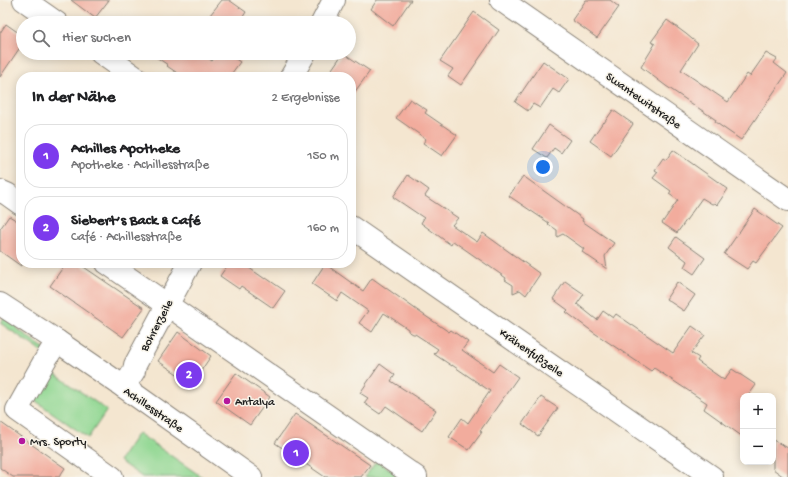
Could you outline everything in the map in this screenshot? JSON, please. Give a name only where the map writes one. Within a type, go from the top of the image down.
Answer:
[{"type":"street","points":[[24,0],[47,16]]},
{"type":"street","points":[[326,16],[334,0]]},
{"type":"street","name":"Swantewitstraße","points":[[501,0],[788,200]]},
{"type":"street","points":[[111,60],[128,72]]},
{"type":"street","points":[[295,72],[301,60]]},
{"type":"street","name":"Krähenfußzeile","points":[[356,230],[712,477]]},
{"type":"street","points":[[114,268],[416,477]]},
{"type":"street","name":"Bohrerzeile","points":[[124,387],[134,371],[135,365],[187,268]]},
{"type":"street","name":"Achillesstraße","points":[[0,304],[124,387],[251,477]]},
{"type":"street","points":[[57,341],[17,410],[112,477]]},
{"type":"green space","points":[[5,316],[19,324],[16,328],[45,349],[44,353],[0,323]]},
{"type":"green space","points":[[52,372],[107,410],[88,438],[33,399]]},
{"type":"green space","points":[[138,433],[202,477],[142,477],[119,461]]},
{"type":"green space","points":[[377,460],[397,474],[395,477],[365,477]]},
{"type":"building","points":[[71,0],[109,0],[97,16],[92,16]]},
{"type":"building","points":[[222,0],[229,0],[246,12],[243,16],[210,15]]},
{"type":"building","points":[[377,0],[411,0],[393,26],[371,9]]},
{"type":"building","points":[[586,0],[610,0],[619,7],[597,38],[572,20]]},
{"type":"building","points":[[474,12],[499,30],[461,85],[448,76],[453,69],[440,61]]},
{"type":"building","points":[[667,20],[698,44],[681,70],[728,102],[747,74],[750,76],[766,53],[777,59],[774,63],[787,73],[741,140],[715,122],[716,120],[641,67],[655,44],[651,42]]},
{"type":"building","points":[[6,24],[16,31],[16,53],[0,77],[0,33]]},
{"type":"building","points":[[160,60],[237,60],[240,62],[233,72],[176,72],[167,66],[168,65]]},
{"type":"building","points":[[338,60],[354,60],[370,71],[356,90],[356,72],[330,72]]},
{"type":"building","points":[[543,61],[569,79],[559,93],[553,89],[540,108],[533,104],[528,111],[515,102]]},
{"type":"building","points":[[410,99],[427,110],[425,113],[457,135],[442,156],[423,143],[426,139],[396,118]]},
{"type":"building","points":[[613,110],[633,124],[611,156],[590,141]]},
{"type":"building","points":[[549,125],[570,140],[561,153],[554,148],[547,158],[533,149]]},
{"type":"building","points":[[673,150],[728,189],[717,205],[715,203],[712,204],[702,198],[677,233],[662,223],[678,200],[669,194],[671,191],[653,178],[658,172],[655,170],[663,158],[666,160]]},
{"type":"building","points":[[408,175],[429,190],[425,196],[458,218],[452,225],[477,242],[483,233],[540,274],[526,295],[520,290],[513,293],[513,285],[505,280],[506,278],[453,241],[451,245],[421,223],[424,218],[393,197]]},
{"type":"building","points":[[523,176],[583,219],[582,221],[614,243],[605,256],[607,269],[582,252],[584,249],[563,234],[557,237],[557,230],[548,224],[549,223],[509,196]]},
{"type":"building","points":[[755,209],[782,228],[756,263],[753,261],[747,269],[724,254]]},
{"type":"building","points":[[9,216],[16,220],[16,262],[0,251],[0,229]]},
{"type":"building","points":[[676,237],[705,258],[694,274],[684,267],[687,261],[669,247]]},
{"type":"building","points":[[63,268],[85,268],[144,308],[123,337],[50,286]]},
{"type":"building","points":[[226,268],[249,268],[285,291],[273,308],[241,286],[239,289],[220,276]]},
{"type":"building","points":[[322,268],[331,268],[363,291],[372,278],[449,332],[451,330],[468,342],[462,350],[493,372],[499,364],[518,377],[480,431],[482,432],[469,450],[449,437],[462,418],[468,423],[490,391],[434,354],[438,349],[408,331],[408,329],[384,313],[372,332],[359,323],[368,311],[342,293],[337,301],[312,284]]},
{"type":"building","points":[[565,281],[584,294],[577,304],[597,320],[603,311],[613,318],[616,314],[673,353],[692,326],[705,335],[691,353],[699,358],[697,361],[724,380],[732,369],[756,385],[750,393],[740,393],[740,435],[704,409],[707,403],[654,368],[651,371],[593,332],[566,312],[568,310],[553,299]]},
{"type":"building","points":[[677,282],[695,295],[684,311],[666,299]]},
{"type":"building","points":[[178,332],[211,356],[192,384],[158,361]]},
{"type":"building","points":[[380,364],[395,375],[391,381],[436,410],[422,431],[386,406],[380,414],[364,403],[368,398],[360,393]]},
{"type":"building","points":[[236,373],[270,397],[250,425],[216,401]]},
{"type":"building","points":[[541,397],[558,408],[538,436],[522,424]]},
{"type":"building","points":[[295,414],[370,465],[361,477],[325,477],[275,443]]},
{"type":"building","points":[[0,422],[65,468],[59,477],[13,477],[0,468]]},
{"type":"building","points":[[776,442],[788,448],[788,477],[784,477],[773,469],[773,465],[776,465]]},
{"type":"place","name":"Siebert’s Back & Café","points":[[189,375]]},
{"type":"place","name":"Antalya","points":[[227,401]]},
{"type":"place","name":"Mrs. Sporty","points":[[22,441]]},
{"type":"place","name":"Achilles Apotheke","points":[[296,453]]}]
